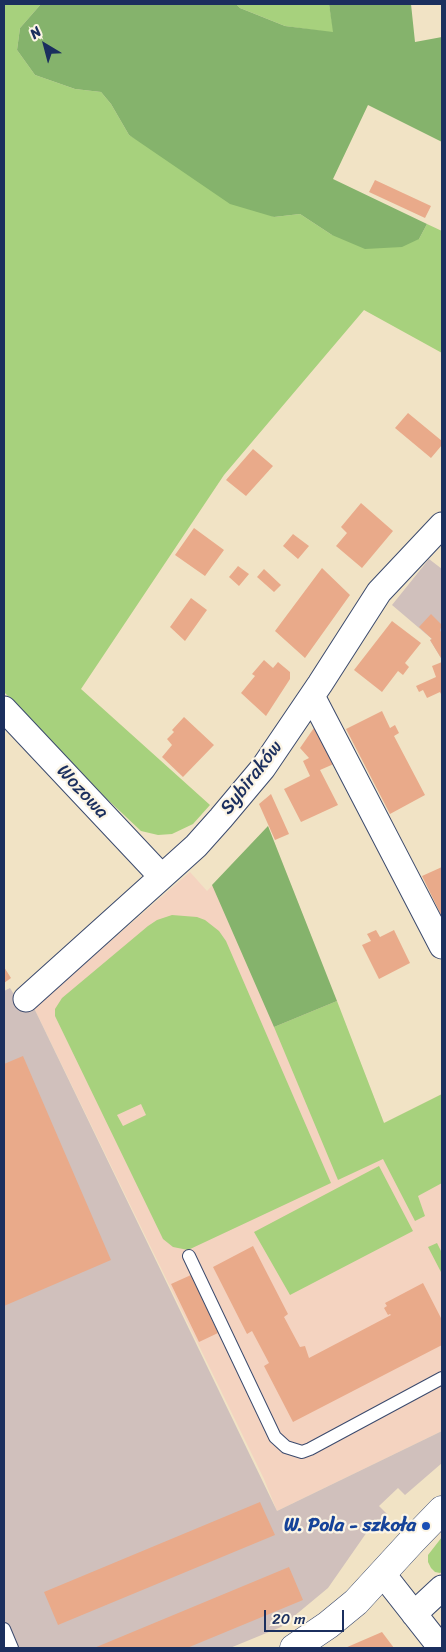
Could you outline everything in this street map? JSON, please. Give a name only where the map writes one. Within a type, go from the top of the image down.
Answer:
[{"type":"main road","points":[[294,1648],[328,1625],[356,1602],[442,1510]]},
{"type":"street","name":"Sybiraków","points":[[26,999],[196,846],[221,818],[263,768],[379,592],[442,526]]},
{"type":"street","points":[[312,696],[442,946]]},
{"type":"street","name":"Wozowa","points":[[4,709],[161,876]]},
{"type":"street","points":[[382,1573],[441,1648]]},
{"type":"street","points":[[414,1614],[442,1588]]},
{"type":"lane","points":[[189,1256],[275,1437],[286,1448],[302,1452],[310,1449],[442,1378]]},
{"type":"lane","points":[[4,1630],[12,1648]]},
{"type":"shaded area","points":[[429,559],[442,569],[442,658],[430,640],[432,639],[392,605]]},
{"type":"shaded area","points":[[268,826],[384,1123],[442,1094],[442,1431],[277,1511],[264,1479],[34,1008],[190,872],[207,891]]},
{"type":"shaded area","points":[[10,988],[25,1012],[34,1008],[277,1511],[442,1431],[442,1463],[405,1495],[398,1488],[379,1506],[387,1514],[367,1532],[328,1588],[281,1627],[230,1648],[4,1648],[4,991]]},
{"type":"green space","points":[[4,4],[41,4],[20,28],[17,50],[35,75],[75,89],[101,92],[111,104],[129,135],[274,217],[300,214],[332,235],[419,239],[427,224],[442,231],[442,353],[364,310],[224,475],[81,689],[210,805],[193,824],[172,834],[158,835],[141,831],[106,798],[4,692]]},
{"type":"green space","points":[[41,4],[236,4],[240,8],[285,26],[333,32],[329,4],[411,4],[415,42],[442,37],[442,142],[368,105],[333,179],[427,224],[419,239],[402,247],[365,249],[332,235],[300,214],[274,217],[230,204],[129,135],[111,104],[101,92],[75,89],[35,75],[17,50],[20,28]]},
{"type":"green space","points":[[236,4],[329,4],[334,33],[285,26],[240,8]]},
{"type":"green space","points":[[268,826],[337,1001],[274,1027],[212,885]]},
{"type":"green space","points":[[172,915],[197,917],[205,920],[219,931],[226,941],[331,1183],[188,1250],[173,1247],[163,1239],[55,1016],[55,1009],[62,998],[157,920]],"holes":[[[141,1104],[146,1115],[123,1126],[117,1115]]]},
{"type":"green space","points":[[337,1001],[384,1123],[442,1094],[442,1183],[418,1196],[425,1216],[415,1221],[383,1159],[338,1180],[274,1027]]},
{"type":"green space","points":[[379,1166],[413,1231],[290,1295],[254,1232]]},
{"type":"green space","points":[[437,1243],[442,1253],[442,1274],[428,1247]]},
{"type":"green space","points":[[442,1537],[442,1572],[440,1573],[435,1572],[431,1568],[428,1562],[428,1555]]},
{"type":"building","points":[[375,180],[431,206],[425,218],[369,192]]},
{"type":"building","points":[[408,413],[442,441],[442,445],[431,458],[395,428]]},
{"type":"building","points":[[253,449],[273,466],[246,496],[226,480]]},
{"type":"building","points":[[361,503],[393,531],[362,568],[336,546],[347,533],[341,527]]},
{"type":"building","points":[[194,528],[224,550],[205,576],[175,555]]},
{"type":"building","points":[[293,534],[309,546],[298,559],[283,546]]},
{"type":"building","points":[[238,566],[249,574],[239,586],[229,577]]},
{"type":"building","points":[[322,568],[350,595],[305,658],[275,631]]},
{"type":"building","points":[[264,569],[281,585],[274,592],[257,577]]},
{"type":"building","points":[[191,598],[207,610],[185,641],[170,627]]},
{"type":"building","points":[[431,614],[442,625],[440,630],[442,634],[442,658],[430,640],[432,639],[419,627]]},
{"type":"building","points":[[392,621],[421,643],[405,663],[409,667],[403,675],[398,671],[382,692],[354,670]]},
{"type":"building","points":[[264,660],[273,668],[278,662],[290,672],[290,679],[266,716],[241,693],[255,676],[252,674]]},
{"type":"building","points":[[442,662],[442,696],[440,692],[427,698],[423,690],[419,692],[416,686],[436,677],[432,666]]},
{"type":"building","points":[[382,711],[390,728],[395,725],[399,733],[394,736],[425,795],[390,814],[346,729]]},
{"type":"building","points":[[184,717],[214,745],[183,777],[162,757],[172,745],[167,739],[174,732],[172,730]]},
{"type":"building","points":[[316,725],[336,763],[320,770],[338,805],[301,822],[284,789],[310,776],[303,761],[309,758],[300,748]]},
{"type":"building","points":[[271,794],[289,834],[275,840],[259,804]]},
{"type":"building","points":[[442,867],[442,917],[422,876]]},
{"type":"building","points":[[376,930],[380,937],[394,930],[410,963],[379,979],[362,945],[371,941],[367,934]]},
{"type":"building","points":[[4,967],[11,978],[4,983]]},
{"type":"building","points":[[23,1056],[111,1260],[4,1306],[4,1064]]},
{"type":"building","points":[[253,1246],[288,1314],[284,1317],[300,1347],[305,1346],[309,1358],[391,1315],[388,1315],[384,1308],[387,1306],[385,1303],[423,1283],[442,1320],[442,1345],[293,1422],[264,1366],[269,1363],[252,1331],[247,1334],[213,1267]]},
{"type":"building","points":[[191,1275],[218,1333],[199,1342],[171,1284]]},
{"type":"building","points":[[260,1502],[275,1535],[58,1625],[44,1592]]},
{"type":"building","points":[[289,1567],[303,1600],[187,1648],[94,1648]]},
{"type":"building","points":[[382,1632],[394,1648],[345,1648]]},
{"type":"place","name":"W. Pola - szkoła","points":[[426,1526]]}]
